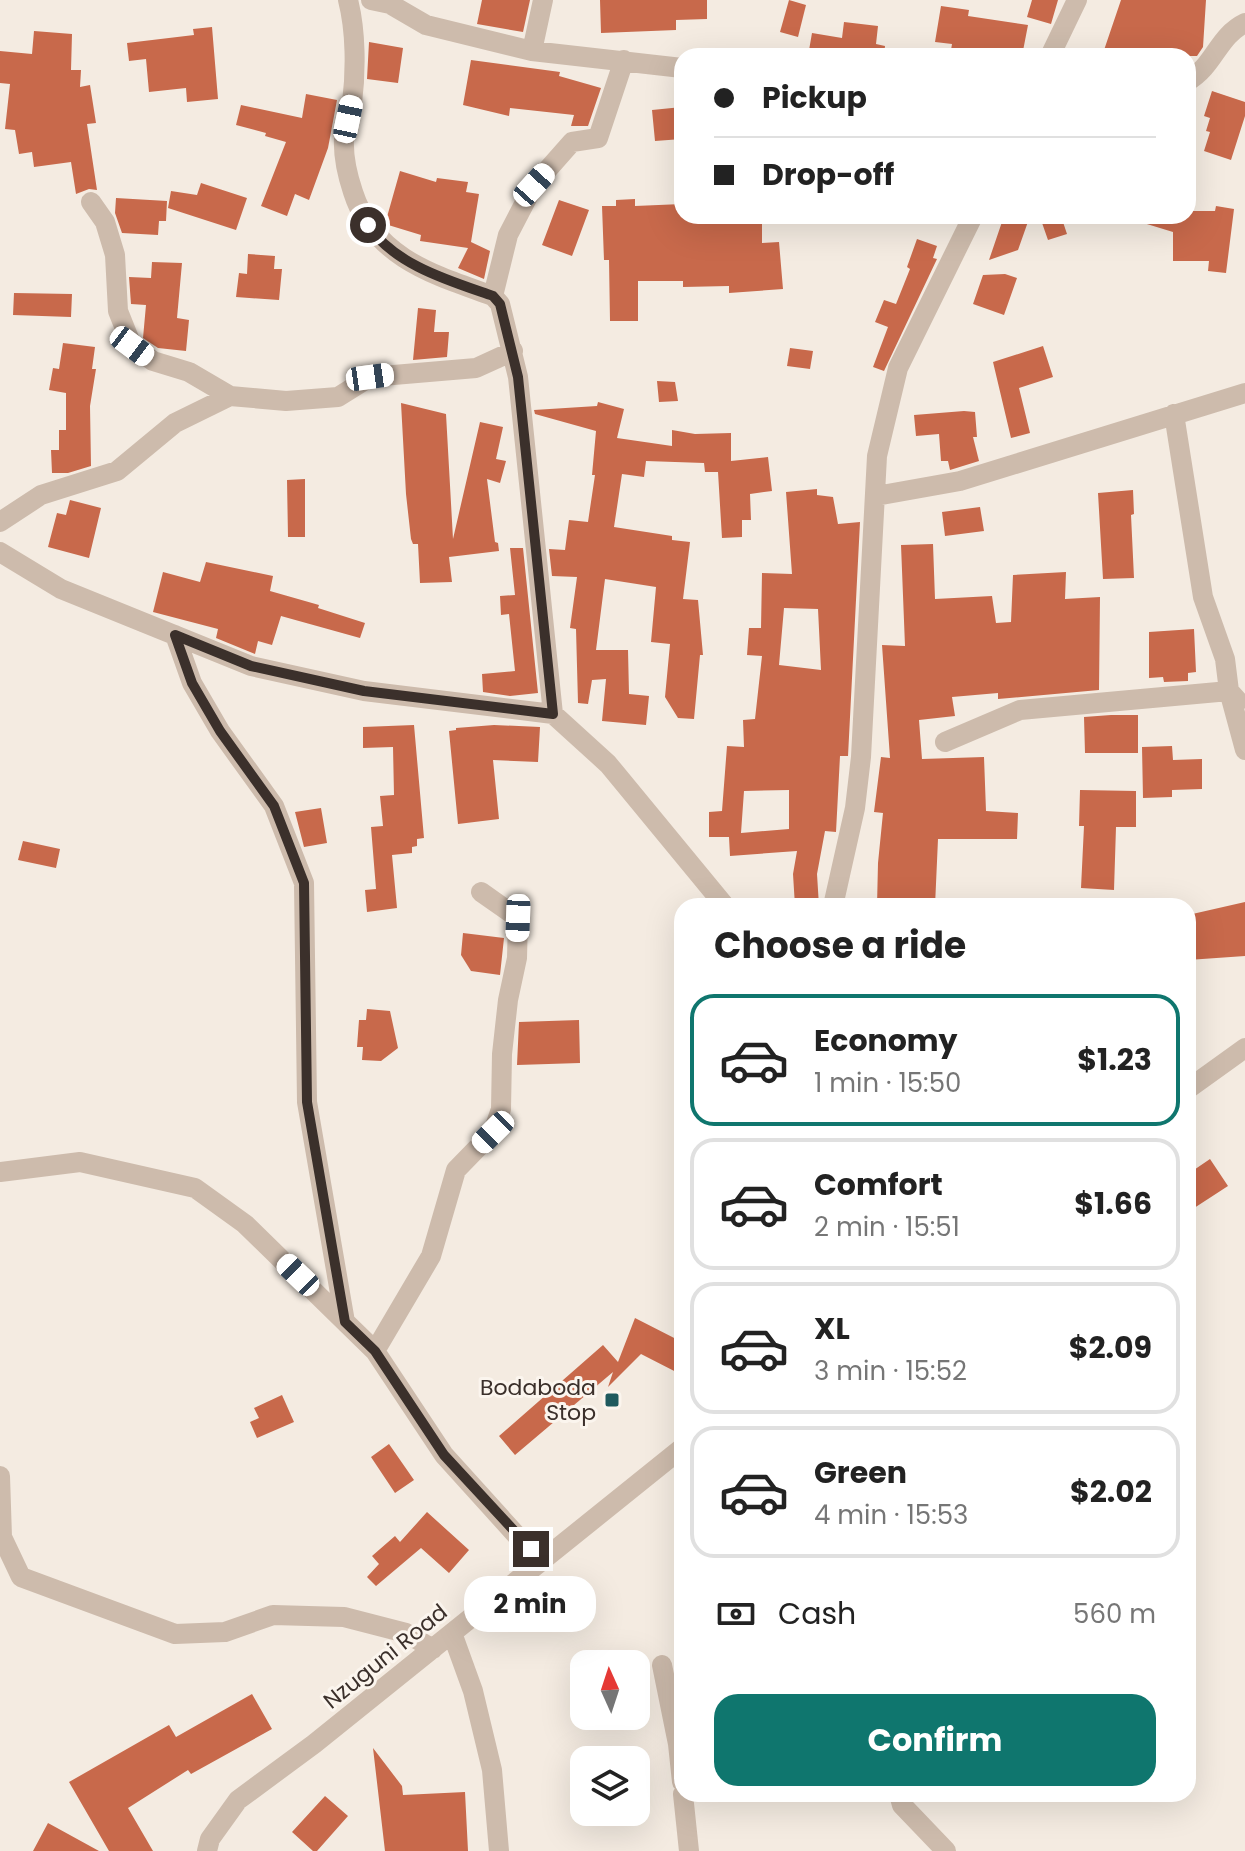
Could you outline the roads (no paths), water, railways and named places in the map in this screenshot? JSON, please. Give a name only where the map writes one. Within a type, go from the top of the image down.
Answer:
[{"type":"street","points":[[348,0],[353,28],[353,66],[352,102],[344,137],[344,164],[359,212],[377,239],[397,254],[493,296],[500,304],[518,377],[553,714]]},
{"type":"street","points":[[371,0],[390,4],[426,25],[532,51],[674,67]]},
{"type":"street","points":[[532,51],[543,0]]},
{"type":"street","points":[[1054,48],[1077,0]]},
{"type":"street","points":[[1196,76],[1202,73],[1231,29],[1245,23]]},
{"type":"street","points":[[493,296],[508,235],[534,185],[572,142],[598,138],[624,60]]},
{"type":"street","points":[[91,202],[105,222],[115,255],[118,311],[132,346],[153,361],[189,372],[230,396],[286,401],[338,397],[370,377],[476,368],[513,351]]},
{"type":"street","points":[[835,898],[855,808],[861,757],[877,456],[898,368],[969,224]]},
{"type":"street","points":[[876,496],[960,481],[1245,393]]},
{"type":"street","points":[[0,522],[41,495],[117,471],[175,423],[230,396]]},
{"type":"street","points":[[1174,414],[1203,597],[1225,659],[1229,691],[1245,750]]},
{"type":"street","points":[[0,552],[61,589],[251,666],[364,691],[553,714],[608,764],[718,898]]},
{"type":"street","points":[[175,635],[192,683],[213,719],[274,806],[304,883],[307,1102],[345,1322]]},
{"type":"street","points":[[1229,691],[1245,707]]},
{"type":"street","points":[[945,742],[1020,710],[1229,691]]},
{"type":"street","points":[[375,1351],[431,1256],[456,1170],[493,1132],[501,1109],[502,1054],[508,1000],[517,958],[518,918],[481,892]]},
{"type":"street","points":[[1196,1083],[1245,1048]]},
{"type":"street","points":[[0,1172],[80,1162],[195,1188],[245,1224],[375,1351],[444,1455],[519,1538],[544,1559]]},
{"type":"street","name":"Nzuguni Road","points":[[207,1851],[210,1839],[238,1800],[314,1744],[674,1454]]},
{"type":"street","points":[[0,1476],[2,1537],[21,1577],[175,1634],[225,1632],[273,1615],[344,1617],[406,1633],[433,1649]]},
{"type":"street","points":[[452,1633],[473,1691],[492,1770],[499,1851]]},
{"type":"street","points":[[662,1665],[674,1724]]},
{"type":"street","points":[[684,1802],[689,1851]]},
{"type":"street","points":[[901,1802],[946,1851]]},
{"type":"place","name":"Bodaboda Stop","points":[[612,1400]]}]
